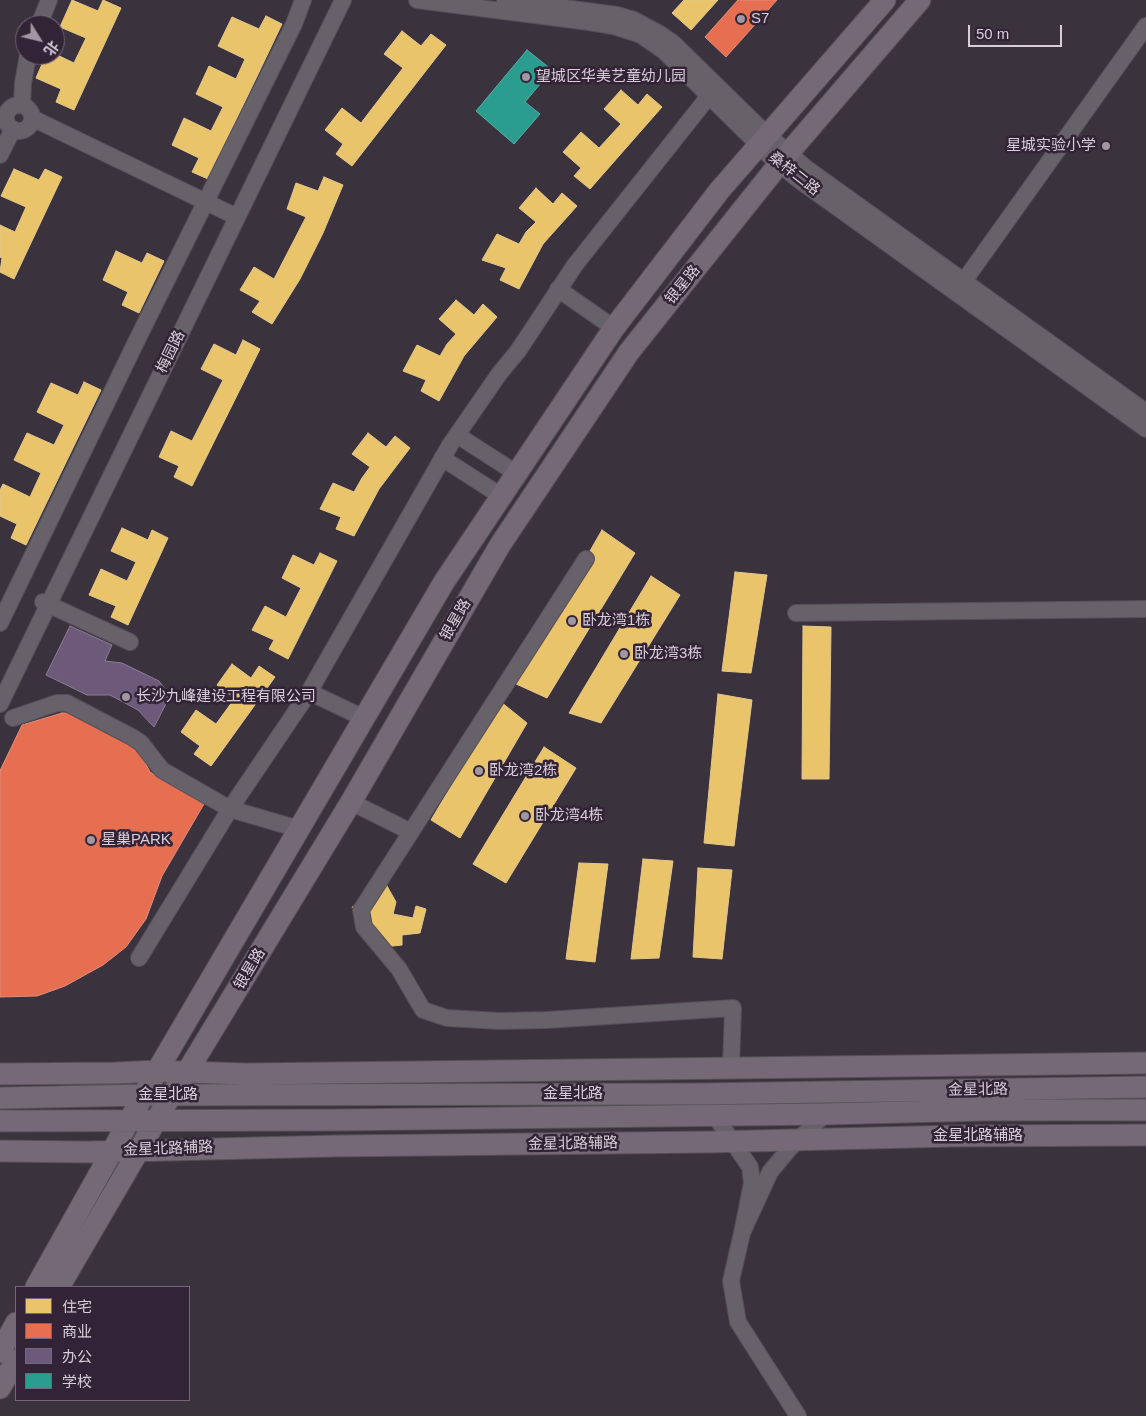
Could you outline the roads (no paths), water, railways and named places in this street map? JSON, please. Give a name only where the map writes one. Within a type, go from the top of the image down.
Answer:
[{"type":"main road","name":"银星路","points":[[37,1286],[157,1071],[364,718],[444,582],[500,496],[614,328],[719,191],[885,0]]},
{"type":"main road","name":"银星路","points":[[60,1286],[171,1095],[187,1072],[351,802],[500,545],[630,352],[784,158],[920,0]]},
{"type":"main road","points":[[0,1074],[157,1071],[247,1074],[1146,1063]]},
{"type":"main road","name":"金星北路","points":[[0,1098],[144,1095],[698,1094],[1146,1087]]},
{"type":"main road","name":"金星北路","points":[[0,1121],[338,1120],[715,1116],[985,1110],[1146,1110]]},
{"type":"main road","name":"金星北路辅路","points":[[0,1151],[113,1151],[954,1136],[1146,1135]]},
{"type":"main road","points":[[0,1352],[15,1325]]},
{"type":"main road","points":[[0,1388],[15,1362]]},
{"type":"street","points":[[43,15],[49,0]]},
{"type":"street","points":[[0,624],[137,340],[294,24],[303,0]]},
{"type":"street","name":"梅园路","points":[[0,704],[46,603],[234,216],[323,27],[333,0]]},
{"type":"street","name":"梅园路","points":[[234,216],[343,0]]},
{"type":"street","name":"桑梓二路","points":[[416,0],[589,22],[628,30],[641,35],[654,43],[709,96],[784,158],[964,281],[1146,412]]},
{"type":"street","name":"桑梓二路","points":[[505,0],[608,13],[634,20],[647,26],[673,43],[763,140]]},
{"type":"street","points":[[964,281],[1146,26]]},
{"type":"street","points":[[15,111],[26,65]]},
{"type":"street","points":[[138,958],[230,809],[309,692],[442,458],[457,435],[522,344],[575,264],[709,96]]},
{"type":"street","points":[[15,111],[234,216]]},
{"type":"street","points":[[0,155],[13,129],[21,130],[28,126],[15,111]]},
{"type":"street","name":"桑梓二路","points":[[784,158],[799,180],[1146,429]]},
{"type":"street","points":[[558,289],[614,328]]},
{"type":"street","points":[[457,435],[516,473]]},
{"type":"street","points":[[442,458],[500,496]]},
{"type":"street","points":[[586,559],[361,910],[364,927],[399,969],[423,1010],[447,1018],[499,1021],[547,1020],[733,1008],[731,1068]]},
{"type":"street","points":[[46,603],[130,642]]},
{"type":"street","name":"梅园路","points":[[0,690],[46,603]]},
{"type":"street","points":[[796,613],[1146,609]]},
{"type":"street","points":[[309,692],[364,718]]},
{"type":"street","points":[[13,718],[57,703],[67,703],[141,743],[162,770],[230,809],[299,829]]},
{"type":"street","points":[[351,802],[411,832]]},
{"type":"street","points":[[742,1234],[770,1172],[799,1139],[825,1114]]},
{"type":"street","points":[[715,1116],[750,1167],[752,1183],[731,1281],[738,1322],[798,1416]]},
{"type":"place","name":"S7","points":[[741,19]]},
{"type":"place","name":"望城区华美艺童幼儿园","points":[[526,77]]},
{"type":"place","name":"星城实验小学","points":[[1106,146]]},
{"type":"place","name":"卧龙湾1栋","points":[[572,621]]},
{"type":"place","name":"卧龙湾3栋","points":[[624,654]]},
{"type":"place","name":"长沙九峰建设工程有限公司","points":[[126,697]]},
{"type":"place","name":"卧龙湾2栋","points":[[479,771]]},
{"type":"place","name":"卧龙湾4栋","points":[[525,816]]},
{"type":"place","name":"星巢PARK","points":[[91,840]]}]
